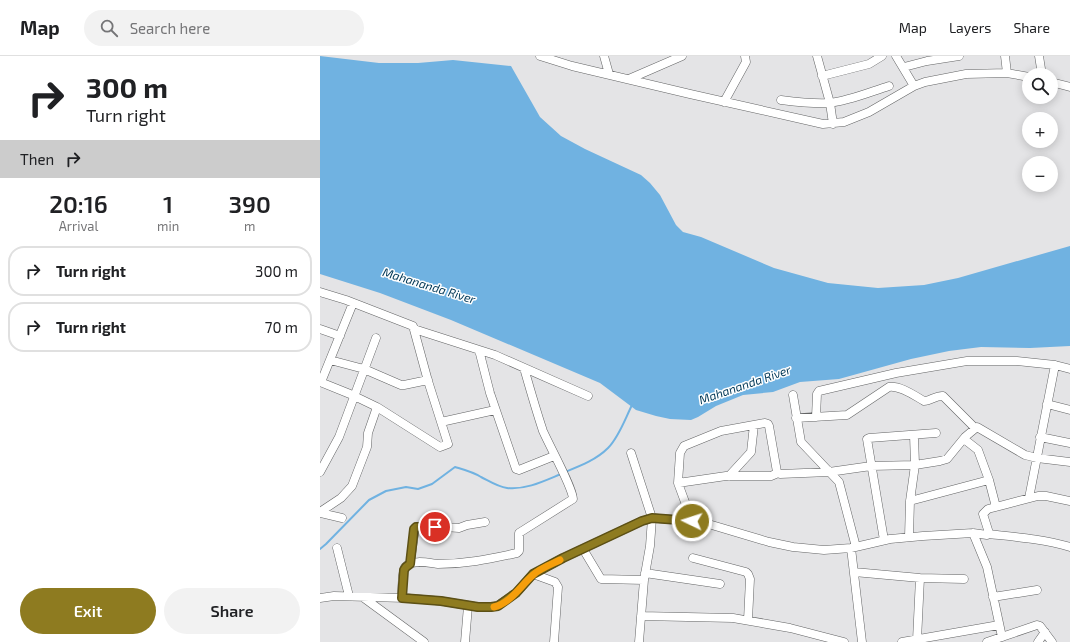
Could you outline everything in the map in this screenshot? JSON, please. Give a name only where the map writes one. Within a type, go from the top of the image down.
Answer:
[{"type":"street","points":[[540,56],[572,66],[814,123],[833,124],[844,122],[869,112],[914,86],[925,82],[966,74],[1007,73],[1022,76]]},
{"type":"street","points":[[604,56],[609,74]]},
{"type":"street","points":[[629,79],[682,56]]},
{"type":"street","points":[[724,102],[746,62],[745,56]]},
{"type":"street","points":[[817,56],[830,103],[833,124]]},
{"type":"street","points":[[822,76],[871,63],[882,56]]},
{"type":"street","points":[[896,56],[904,67],[914,86]]},
{"type":"street","points":[[904,67],[927,61],[959,56]]},
{"type":"street","points":[[1005,56],[1007,73]]},
{"type":"street","points":[[1039,56],[1041,68]]},
{"type":"street","points":[[1058,84],[1070,87]]},
{"type":"street","points":[[781,100],[810,103],[830,103],[856,97],[889,86]]},
{"type":"street","points":[[320,292],[354,303],[412,325],[448,444],[441,447],[377,407],[320,382],[354,303]]},
{"type":"street","points":[[320,329],[340,336]]},
{"type":"street","points":[[414,329],[479,350],[588,396]]},
{"type":"street","points":[[320,472],[339,437],[376,338]]},
{"type":"street","points":[[479,350],[495,410],[516,470],[554,456]]},
{"type":"street","points":[[330,360],[364,369],[401,385],[428,380]]},
{"type":"street","points":[[816,417],[817,394],[819,391],[896,373],[966,361],[1017,361],[1055,365],[1070,369]]},
{"type":"street","points":[[1029,498],[1055,365]]},
{"type":"street","points":[[402,598],[404,569],[410,564],[415,562],[440,564],[477,562],[518,553],[520,533],[573,499],[568,484],[543,430],[524,368]]},
{"type":"street","points":[[796,418],[847,415],[892,386],[924,401],[943,396],[976,428],[978,427],[1025,455],[1070,462]]},
{"type":"street","points":[[793,395],[801,442],[840,485],[854,547],[854,572],[862,642]]},
{"type":"street","points":[[1047,404],[1070,410]]},
{"type":"street","points":[[320,518],[352,486],[367,447],[367,435],[377,407]]},
{"type":"street","points":[[441,422],[495,410]]},
{"type":"street","points":[[692,521],[678,483],[680,453],[684,446],[722,431],[765,424],[768,425],[778,474]]},
{"type":"street","points":[[729,476],[751,452],[754,425]]},
{"type":"street","points":[[678,483],[729,476],[771,476],[778,474],[829,472],[871,466],[915,464],[944,460],[976,428]]},
{"type":"street","points":[[884,540],[866,440],[868,438],[936,433]]},
{"type":"street","points":[[909,537],[910,501],[915,464],[914,435]]},
{"type":"street","points":[[1040,437],[1070,443]]},
{"type":"street","points":[[964,439],[978,450],[989,480],[996,507]]},
{"type":"street","points":[[631,453],[652,518],[639,642]]},
{"type":"street","points":[[910,501],[989,480]]},
{"type":"street","points":[[988,534],[984,514],[986,510],[1029,498],[1046,496],[1070,501]]},
{"type":"street","points":[[323,514],[342,518]]},
{"type":"street","points":[[320,598],[348,596],[364,598],[402,598],[441,601],[468,606],[498,606],[516,593],[533,574],[642,521],[652,518],[705,523],[769,542],[793,547],[824,550],[854,547],[884,540],[909,537],[973,533],[1035,539],[1054,542],[1070,547]]},
{"type":"street","points":[[410,564],[415,528],[433,526],[458,528],[485,522]]},
{"type":"street","points":[[973,533],[987,567],[1002,637]]},
{"type":"street","points":[[337,548],[348,596]]},
{"type":"street","points":[[583,550],[601,579],[645,576],[720,584]]},
{"type":"street","points":[[693,558],[746,572],[748,574],[750,579],[748,620]]},
{"type":"street","points":[[854,572],[920,578],[964,579]]},
{"type":"street","points":[[533,574],[555,582],[558,587],[554,642]]},
{"type":"street","points":[[917,640],[920,578]]},
{"type":"street","points":[[993,597],[1037,590]]},
{"type":"street","points":[[364,598],[424,642]]},
{"type":"street","points":[[465,642],[468,606]]},
{"type":"street","points":[[641,616],[733,618],[790,628],[844,642]]},
{"type":"street","points":[[902,642],[999,625]]},
{"type":"street","points":[[987,642],[1035,625],[1040,626],[1052,642]]},
{"type":"street","points":[[1038,642],[1045,632]]},
{"type":"water","name":"Mahananda River","points":[[320,56],[379,63],[418,63],[453,60],[511,66],[540,117],[561,136],[641,175],[660,195],[676,225],[683,232],[701,237],[774,268],[828,283],[878,288],[924,285],[958,278],[1070,246],[1070,346],[1030,348],[981,347],[949,351],[911,359],[839,379],[800,382],[773,392],[743,395],[716,406],[691,420],[670,419],[636,410],[600,383],[451,320],[380,293],[320,274]]},
{"type":"waterway","points":[[565,472],[593,459],[608,448],[619,433],[632,405]]},
{"type":"waterway","points":[[320,549],[369,500],[386,491],[406,487],[418,489],[432,484],[455,467],[472,472],[497,485],[507,488],[521,488],[561,474]]},
{"type":"slow traffic","points":[[494,607],[503,603],[516,593],[533,574],[560,560]]},
{"type":"route","points":[[435,527],[416,527],[414,529],[410,564],[404,569],[402,598],[441,601],[478,607],[491,607],[498,606],[516,593],[533,574],[563,558],[642,521],[652,518],[692,521]]}]
